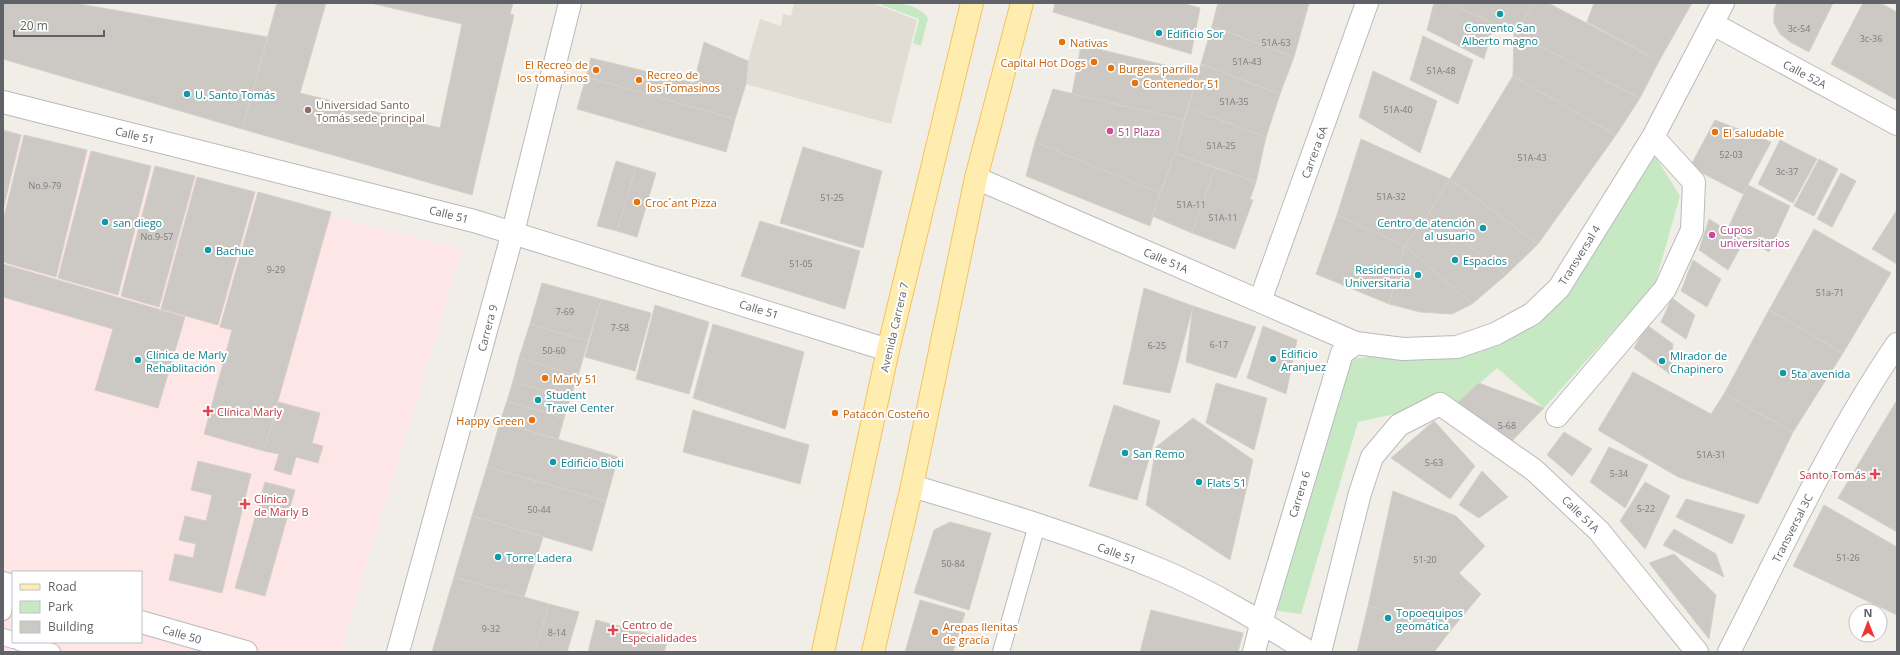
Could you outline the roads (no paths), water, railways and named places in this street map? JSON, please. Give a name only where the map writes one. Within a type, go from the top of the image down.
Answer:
[{"type":"main road","name":"Avenida Carrera 7","points":[[823,652],[888,350],[972,3]]},
{"type":"main road","points":[[873,652],[912,486],[976,178],[1022,3]]},
{"type":"street","name":"Carrera 9","points":[[398,652],[513,232],[570,3]]},
{"type":"street","name":"Carrera 6A","points":[[1260,301],[1367,3]]},
{"type":"street","name":"Transversal 4","points":[[1356,343],[1403,349],[1457,347],[1495,334],[1532,314],[1559,288],[1653,137],[1723,3]]},
{"type":"street","name":"Calle 52A","points":[[1713,24],[1897,124]]},
{"type":"street","name":"Calle 51","points":[[3,102],[513,232],[888,350]]},
{"type":"street","points":[[1557,416],[1665,289],[1692,230],[1694,182],[1653,137]]},
{"type":"street","name":"Calle 51A","points":[[976,178],[1356,343]]},
{"type":"street","name":"Carrera 6","points":[[1254,652],[1261,622],[1342,353],[1356,343]]},
{"type":"street","name":"Transversal 3C","points":[[1729,652],[1816,481],[1873,380],[1897,344]]},
{"type":"street","name":"Calle 51A","points":[[1320,652],[1360,493],[1372,457],[1399,425],[1440,404],[1534,470],[1599,531],[1697,652]]},
{"type":"street","name":"Calle 51","points":[[912,486],[1037,525],[1162,570],[1214,595],[1309,652]]},
{"type":"street","name":"Calle 50","points":[[142,622],[211,647],[246,652]]},
{"type":"lane","points":[[1001,652],[1037,525]]},
{"type":"lane","points":[[3,612],[8,584]]},
{"type":"lane","points":[[22,643],[52,652]]},
{"type":"place","name":"Convento San Alberto magno","points":[[1500,14]]},
{"type":"place","name":"Edificio Sor","points":[[1159,33]]},
{"type":"place","name":"Nativas","points":[[1062,42]]},
{"type":"place","name":"Capital Hot Dogs","points":[[1094,62]]},
{"type":"place","name":"Burgers parrilla","points":[[1111,68]]},
{"type":"place","name":"El Recreo de los tomasinos","points":[[596,70]]},
{"type":"place","name":"Recreo de los Tomasinos","points":[[639,80]]},
{"type":"place","name":"Contenedor 51","points":[[1135,83]]},
{"type":"place","name":"U. Santo Tomás","points":[[187,94]]},
{"type":"place","name":"Universidad Santo Tomás sede principal","points":[[308,110]]},
{"type":"place","name":"51 Plaza","points":[[1110,131]]},
{"type":"place","name":"El saludable","points":[[1715,132]]},
{"type":"place","name":"Croc´ant Pizza","points":[[637,202]]},
{"type":"place","name":"san diego","points":[[105,222]]},
{"type":"place","name":"Centro de atención al usuario","points":[[1483,228]]},
{"type":"place","name":"Cupos universitarios","points":[[1712,235]]},
{"type":"place","name":"Bachue","points":[[208,250]]},
{"type":"place","name":"Espacios","points":[[1455,260]]},
{"type":"place","name":"Residencia Universitaria","points":[[1418,275]]},
{"type":"place","name":"Edificio Aranjuez","points":[[1273,359]]},
{"type":"place","name":"Clínica de Marly Rehablitación","points":[[138,360]]},
{"type":"place","name":"MIrador de Chapinero","points":[[1662,361]]},
{"type":"place","name":"5ta avenida","points":[[1783,373]]},
{"type":"place","name":"Marly 51","points":[[545,378]]},
{"type":"place","name":"Student Travel Center","points":[[538,400]]},
{"type":"place","name":"Clínica Marly","points":[[208,411]]},
{"type":"place","name":"Patacón Costeño","points":[[835,413]]},
{"type":"place","name":"Happy Green","points":[[532,420]]},
{"type":"place","name":"San Remo","points":[[1125,453]]},
{"type":"place","name":"Edificio Bioti","points":[[553,462]]},
{"type":"place","name":"Santo Tomás","points":[[1875,474]]},
{"type":"place","name":"Flats 51","points":[[1199,482]]},
{"type":"place","name":"Clínica de Marly B","points":[[245,504]]},
{"type":"place","name":"Torre Ladera","points":[[498,557]]},
{"type":"place","name":"Topoequipos geomática","points":[[1388,618]]},
{"type":"place","name":"Centro de Especialidades","points":[[613,630]]},
{"type":"place","name":"Arepas llenitas de gracía","points":[[935,632]]}]
